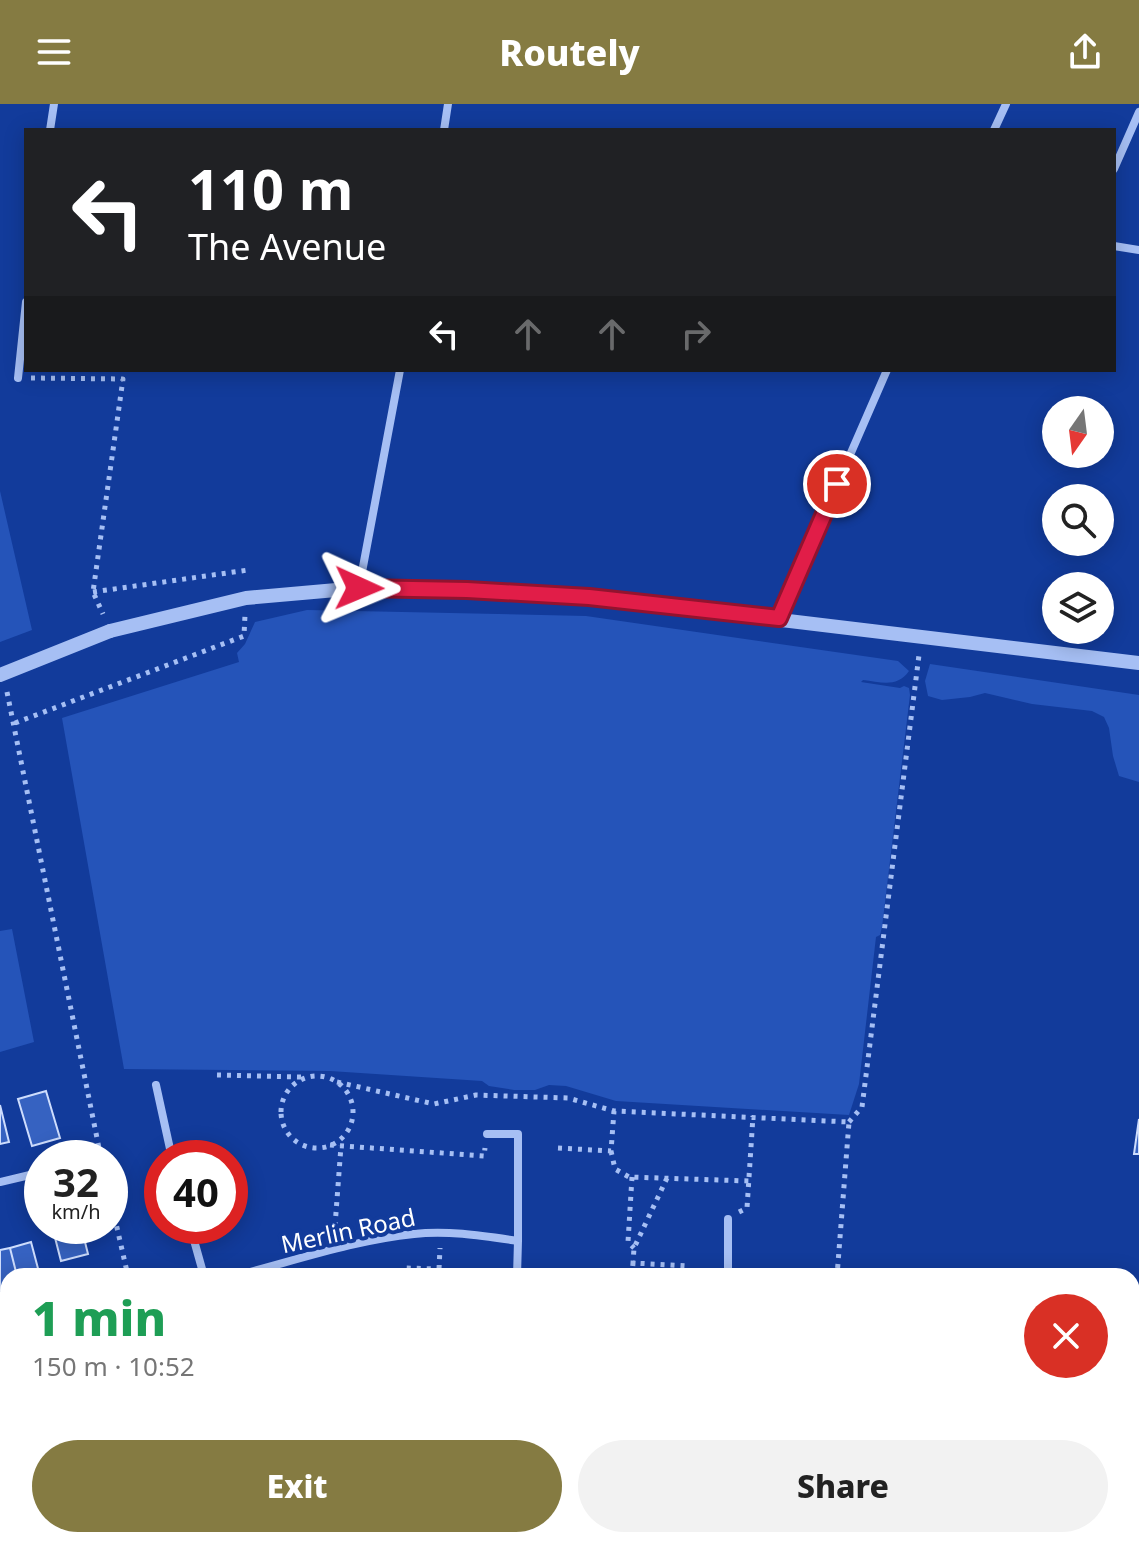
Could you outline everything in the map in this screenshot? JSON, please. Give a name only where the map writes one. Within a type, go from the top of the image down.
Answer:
[{"type":"street","points":[[50,128],[54,104]]},
{"type":"street","points":[[444,128],[448,104]]},
{"type":"street","points":[[995,128],[1006,104]]},
{"type":"street","points":[[1116,164],[1139,112]]},
{"type":"street","points":[[1116,246],[1139,250]]},
{"type":"street","points":[[18,378],[24,321]]},
{"type":"street","points":[[359,588],[400,372]]},
{"type":"street","points":[[779,618],[886,372]]},
{"type":"street","points":[[0,675],[110,631],[246,598],[359,588],[589,597],[1139,663]]},
{"type":"street","points":[[156,1085],[168,1140]]},
{"type":"street","points":[[487,1134],[518,1134],[517,1268]]},
{"type":"street","points":[[0,1182],[24,1176]]},
{"type":"street","points":[[728,1219],[728,1268]]},
{"type":"street","name":"Merlin Road","points":[[266,1268],[373,1240],[417,1233],[477,1235],[518,1241]]},
{"type":"street","points":[[195,1244],[202,1268]]},
{"type":"path","points":[[18,378],[123,379],[93,592],[103,614]]},
{"type":"path","points":[[93,592],[248,570]]},
{"type":"path","points":[[15,723],[244,636],[246,598]]},
{"type":"path","points":[[838,1268],[849,1122],[862,1107],[921,637]]},
{"type":"path","points":[[13,714],[97,1140]]},
{"type":"path","points":[[217,1075],[322,1077],[434,1104],[476,1095],[568,1098],[614,1111],[849,1122]]},
{"type":"path","points":[[306,1078],[292,1086],[286,1094],[281,1111],[282,1121],[285,1129],[298,1142],[316,1148],[329,1145],[484,1156],[487,1134]]},
{"type":"path","points":[[329,1145],[347,1131],[353,1114],[349,1096],[337,1082]]},
{"type":"path","points":[[614,1111],[611,1151],[615,1169],[632,1177],[749,1181]]},
{"type":"path","points":[[728,1219],[747,1208],[753,1116]]},
{"type":"path","points":[[335,1226],[341,1146]]},
{"type":"path","points":[[558,1148],[611,1151]]},
{"type":"path","points":[[632,1177],[628,1242],[634,1248]]},
{"type":"path","points":[[633,1268],[634,1248],[667,1178]]},
{"type":"path","points":[[121,1244],[126,1268]]},
{"type":"path","points":[[439,1268],[440,1248]]},
{"type":"path","points":[[633,1263],[689,1266]]},
{"type":"shaded area","points":[[0,491],[32,630],[0,642]]},
{"type":"shaded area","points":[[307,610],[586,616],[898,661],[909,671],[894,682],[861,682],[904,686],[909,688],[910,695],[882,927],[880,935],[876,937],[859,1084],[849,1115],[616,1101],[566,1086],[514,1090],[489,1086],[482,1081],[330,1071],[124,1069],[62,718],[239,662],[237,653],[255,622]]},
{"type":"shaded area","points":[[930,664],[1139,695],[1139,782],[1119,776],[1104,717],[1092,711],[1032,704],[985,693],[942,700],[928,696],[925,681]]},
{"type":"shaded area","points":[[12,929],[34,1042],[0,1052],[0,931]]},
{"type":"building","points":[[46,1091],[60,1138],[30,1140],[18,1099]]},
{"type":"building","points":[[0,1105],[9,1142],[0,1144]]},
{"type":"building","points":[[1139,1119],[1139,1154],[1134,1154]]},
{"type":"building","points":[[32,1244],[38,1268],[15,1268],[10,1248]]},
{"type":"building","points":[[57,1244],[86,1244],[88,1254],[61,1261]]},
{"type":"building","points":[[10,1248],[15,1268],[0,1268],[0,1250]]},
{"type":"route","points":[[359,588],[589,597],[779,618],[837,484]]}]
